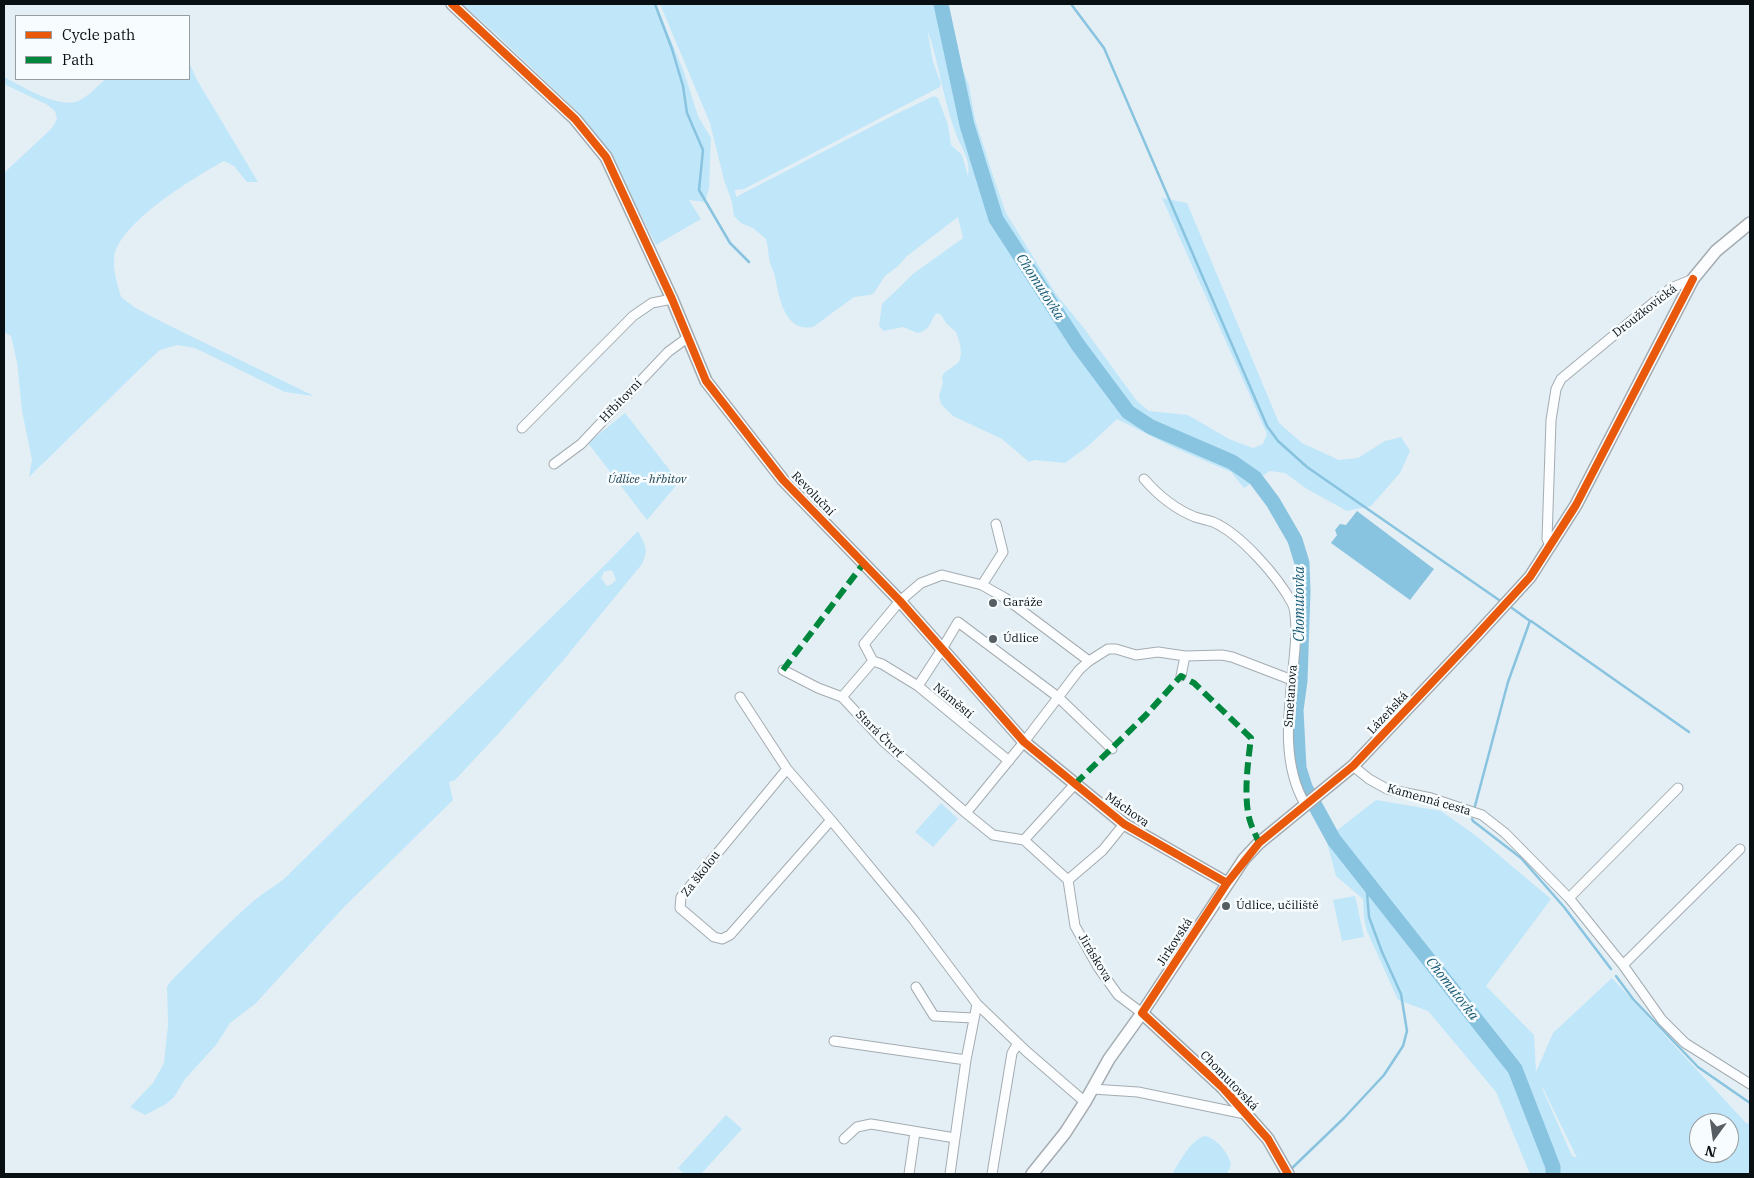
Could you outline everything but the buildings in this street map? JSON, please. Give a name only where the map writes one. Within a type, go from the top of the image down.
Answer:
[{"type":"street","name":"Revoluční","points":[[452,4],[575,119],[606,157],[672,298],[706,381],[783,480],[900,600],[942,649]]},
{"type":"street","name":"Droužkovická","points":[[1550,545],[1547,539],[1551,420],[1556,388],[1561,379],[1671,288],[1693,279],[1716,252],[1750,222]]},
{"type":"street","name":"Lázeňská","points":[[1227,883],[1258,843],[1353,766],[1530,577],[1576,505],[1693,279]]},
{"type":"street","points":[[522,428],[633,316],[652,303],[672,298]]},
{"type":"street","name":"Hřbitovní","points":[[554,464],[581,444],[668,352],[687,338]]},
{"type":"street","name":"Smetanova","points":[[1144,479],[1155,491],[1181,510],[1197,518],[1213,522],[1248,546],[1293,604],[1296,634],[1288,737],[1291,764],[1297,790],[1310,800]]},
{"type":"street","points":[[982,585],[1003,552],[996,524]]},
{"type":"street","points":[[842,697],[873,661],[864,644],[900,600],[921,583],[942,575],[982,585],[1005,598],[1090,661]]},
{"type":"street","name":"Náměstí","points":[[918,686],[958,622],[1058,697]]},
{"type":"street","name":"Náměstí","points":[[942,649],[1024,742]]},
{"type":"street","points":[[966,813],[1079,670],[1108,649],[1116,649],[1136,656],[1158,652],[1185,656],[1222,655],[1292,680]]},
{"type":"street","points":[[1181,676],[1185,656]]},
{"type":"street","name":"Náměstí","points":[[873,661],[882,664],[918,686],[1008,761]]},
{"type":"street","name":"Stará Čtvrť","points":[[782,670],[818,688],[842,697],[884,741],[993,835],[1024,840]]},
{"type":"street","points":[[740,697],[787,769],[913,919],[977,1004],[1018,1044],[1085,1102]]},
{"type":"street","points":[[1058,697],[1112,749]]},
{"type":"street","name":"Máchova","points":[[1024,742],[1124,824],[1227,883]]},
{"type":"street","name":"Kamenná cesta","points":[[1353,766],[1369,779],[1387,788],[1431,798],[1482,815],[1505,833],[1569,898],[1623,966],[1662,1020],[1685,1043],[1750,1084]]},
{"type":"street","name":"Za školou","points":[[787,769],[681,897],[680,908],[714,937],[722,939],[730,935],[831,820]]},
{"type":"street","points":[[1075,784],[1024,840],[1068,880],[1102,850],[1124,824]]},
{"type":"street","points":[[1569,898],[1678,788]]},
{"type":"street","points":[[1623,966],[1740,849]]},
{"type":"street","name":"Jiráskova","points":[[1068,880],[1075,926],[1098,968],[1118,995],[1142,1013]]},
{"type":"street","name":"Jirkovská","points":[[1032,1174],[1065,1133],[1109,1059],[1142,1013],[1227,883]]},
{"type":"street","points":[[916,987],[934,1016],[973,1018]]},
{"type":"street","points":[[950,1174],[966,1060],[977,1004]]},
{"type":"street","name":"Chomutovská","points":[[1142,1013],[1223,1088],[1268,1139],[1286,1171]]},
{"type":"street","points":[[834,1041],[966,1060]]},
{"type":"street","points":[[992,1174],[1012,1053],[1018,1044]]},
{"type":"street","points":[[1092,1089],[1138,1092],[1245,1114]]},
{"type":"street","points":[[844,1139],[857,1127],[871,1124],[954,1138]]},
{"type":"street","points":[[909,1174],[915,1132]]},
{"type":"green space","points":[[462,4],[656,4],[684,72],[698,116],[711,138],[709,188],[705,202],[689,200],[701,219],[656,245],[609,151],[579,113]]},
{"type":"green space","points":[[660,4],[948,4],[963,70],[969,86],[975,119],[1006,213],[1056,294],[1083,327],[1136,400],[1149,411],[1188,415],[1229,439],[1253,448],[1263,444],[1267,434],[1162,198],[1187,203],[1279,423],[1302,443],[1339,460],[1358,458],[1385,441],[1401,437],[1410,451],[1400,473],[1371,506],[1347,511],[1307,489],[1285,473],[1270,471],[1244,488],[1231,472],[1175,448],[1117,419],[1087,447],[1065,463],[1035,460],[1029,462],[1002,439],[953,416],[941,404],[939,396],[943,383],[942,377],[944,373],[959,362],[961,354],[956,332],[946,323],[941,315],[937,313],[928,327],[918,333],[903,327],[884,331],[879,326],[882,304],[913,274],[963,238],[958,217],[907,256],[885,276],[874,293],[854,297],[813,327],[803,327],[795,324],[784,310],[770,262],[766,239],[753,228],[741,223],[734,216],[732,202],[724,180],[710,123]],"holes":[[[927,29],[949,112],[967,161],[968,176],[962,155],[951,145],[948,125],[938,98],[934,96],[736,197],[735,190],[744,189],[940,87],[941,83],[933,62]]]},
{"type":"green space","points":[[190,64],[197,80],[258,182],[247,182],[234,166],[224,161],[177,190],[142,217],[128,231],[118,245],[114,259],[115,274],[121,297],[134,307],[164,323],[314,396],[285,392],[195,348],[177,345],[160,350],[151,358],[29,477],[32,460],[22,411],[17,362],[11,336],[4,332],[4,173],[52,128],[57,119],[55,111],[46,104],[4,84],[4,77],[30,91],[61,102],[70,103],[85,97],[105,80],[190,80]]},
{"type":"green space","name":"Údlice - hřbitov","points":[[625,413],[679,482],[647,520],[588,443]]},
{"type":"green space","points":[[638,531],[646,551],[642,564],[561,663],[455,780],[449,782],[453,800],[345,906],[255,1004],[230,1023],[216,1045],[185,1079],[174,1097],[166,1104],[145,1115],[130,1107],[153,1083],[164,1063],[168,1025],[167,987],[171,981],[250,904],[288,875]],"holes":[[[612,570],[616,580],[607,586],[601,578],[604,572]]]},
{"type":"green space","points":[[1376,800],[1441,811],[1475,835],[1551,899],[1486,986],[1534,1035],[1536,1072],[1553,1033],[1612,978],[1737,1113],[1689,1113],[1689,1163],[1739,1163],[1739,1115],[1746,1123],[1750,1124],[1750,1174],[1530,1174],[1496,1092],[1428,1011],[1398,1000],[1367,931],[1363,899],[1336,876],[1326,839]],"holes":[[[1543,1088],[1577,1158],[1572,1156]]]},
{"type":"green space","points":[[941,803],[958,819],[933,847],[915,832]]},
{"type":"green space","points":[[1355,896],[1364,937],[1342,941],[1333,900]]},
{"type":"green space","points":[[726,1115],[742,1129],[701,1174],[684,1174],[678,1168]]},
{"type":"green space","points":[[1205,1136],[1218,1143],[1228,1156],[1231,1165],[1227,1174],[1172,1174],[1190,1147]]},
{"type":"shaded area","points":[[1357,511],[1434,569],[1410,600],[1331,543],[1337,535],[1335,530],[1340,524],[1346,525]]},
{"type":"waterway","points":[[655,4],[672,49],[683,86],[687,113],[703,150],[699,190],[730,243],[749,262]]},
{"type":"waterway","name":"Chomutovka","points":[[941,4],[967,125],[996,219],[1078,345],[1128,412],[1151,427],[1232,462],[1255,478],[1273,502],[1295,540],[1302,563],[1300,681],[1296,710],[1299,768],[1305,787],[1334,840],[1515,1069],[1553,1167],[1553,1174]]},
{"type":"waterway","points":[[1071,4],[1104,48],[1267,426],[1278,441],[1307,467],[1499,600]]},
{"type":"waterway","points":[[1475,806],[1508,682],[1530,621],[1512,608]]},
{"type":"waterway","points":[[1531,621],[1689,732]]},
{"type":"waterway","points":[[1472,819],[1521,858],[1564,907],[1611,969]]},
{"type":"waterway","points":[[1289,1171],[1344,1118],[1384,1075],[1403,1046],[1407,1031],[1401,994],[1369,917],[1366,881]]},
{"type":"waterway","points":[[1616,976],[1633,999],[1698,1067],[1750,1103]]},
{"type":"marked path","points":[[783,670],[864,563]]},
{"type":"marked path","points":[[1075,784],[1146,715],[1181,676],[1194,683],[1251,738],[1247,802],[1250,821],[1259,843]]},
{"type":"cycle path","points":[[452,4],[575,119],[606,157],[672,299],[706,381],[783,480],[900,601],[1024,742],[1124,824],[1227,883]]},
{"type":"cycle path","points":[[1288,1174],[1268,1139],[1223,1088],[1142,1013],[1227,883],[1259,843],[1353,766],[1530,577],[1576,505],[1693,279]]},
{"type":"place","name":"Garáže","points":[[993,603]]},
{"type":"place","name":"Údlice","points":[[993,639]]},
{"type":"place","name":"Údlice, učiliště","points":[[1226,906]]}]
